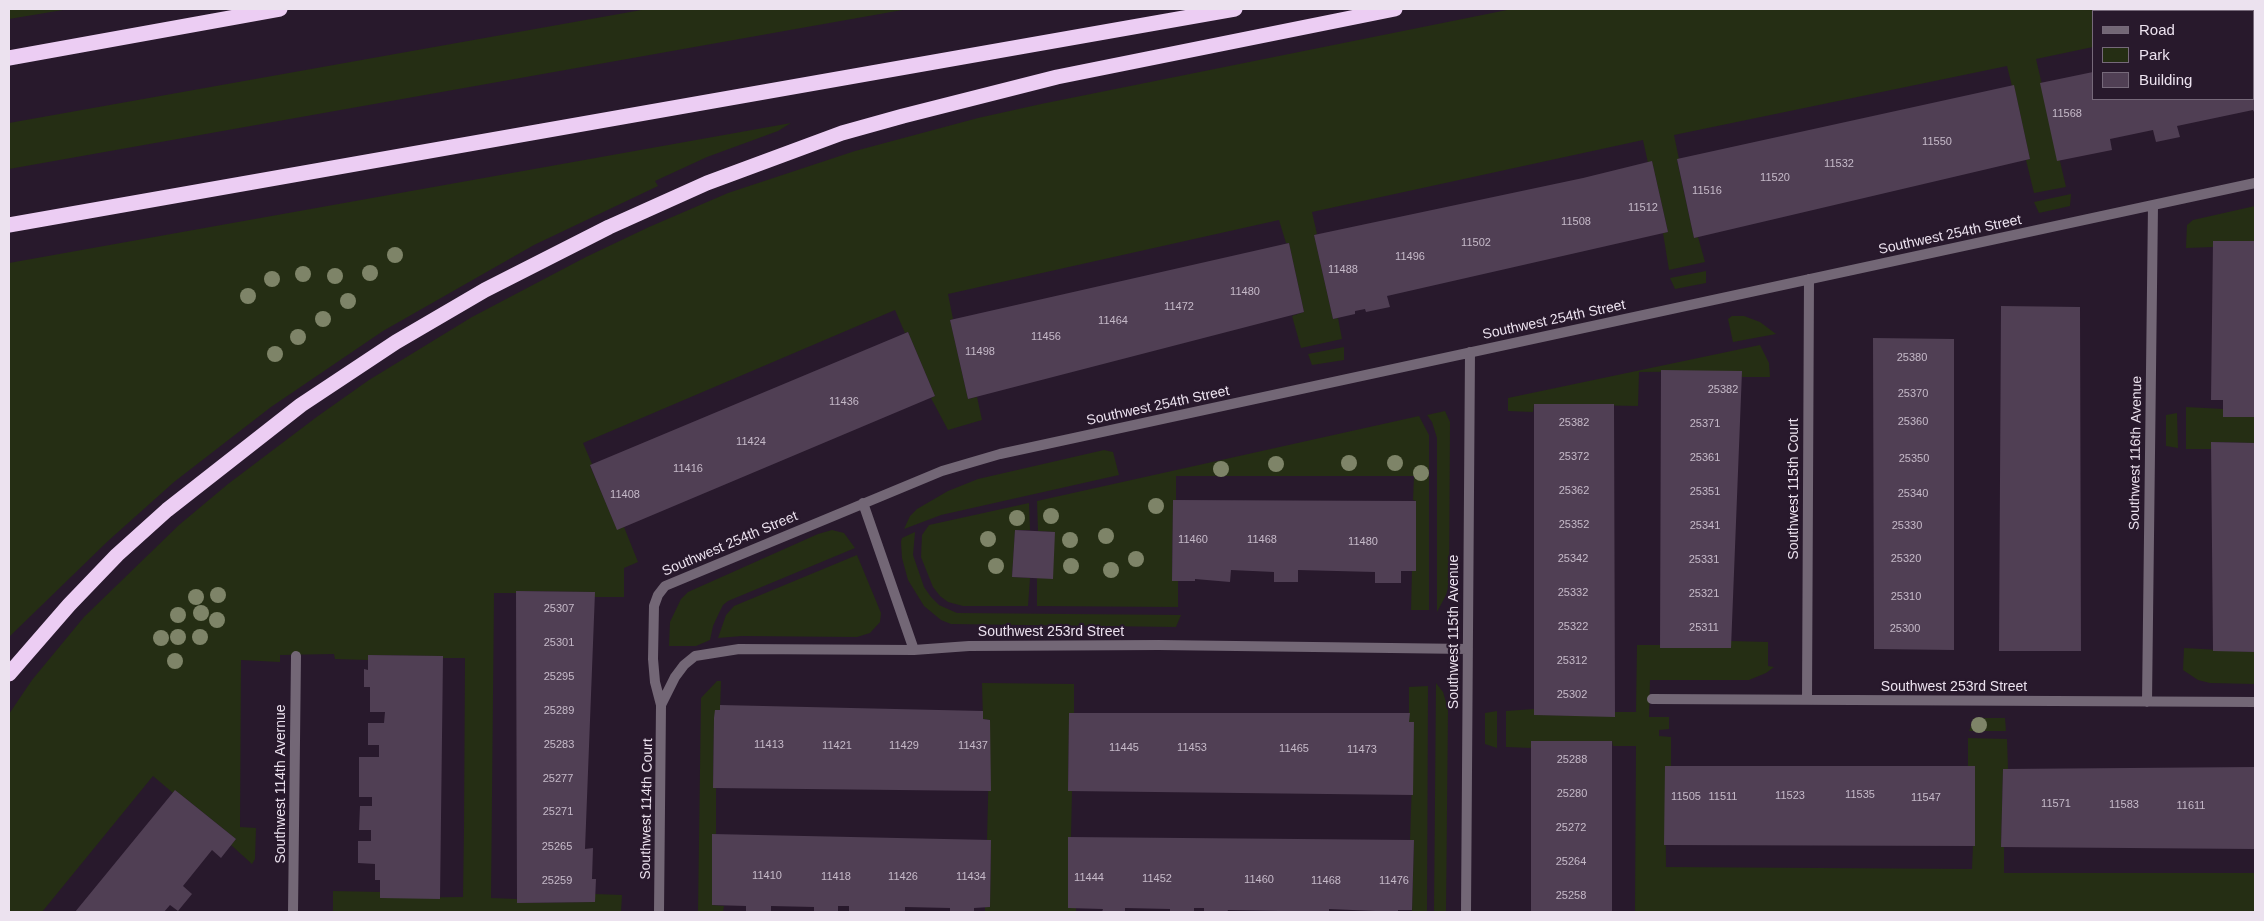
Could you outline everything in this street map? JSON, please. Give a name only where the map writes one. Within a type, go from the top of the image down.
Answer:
[{"type":"highway","points":[[9,58],[280,9]]},
{"type":"highway","points":[[9,225],[1234,9]]},
{"type":"highway","points":[[9,674],[68,605],[117,555],[167,510],[302,405],[396,342],[484,290],[609,227],[698,186],[750,166],[842,133],[903,116],[1056,77],[1395,9]]},
{"type":"street","name":"Southwest 254th Street","points":[[662,706],[654,679],[654,606],[658,595],[665,586],[942,471],[1000,454],[2255,183]]},
{"type":"street","name":"Southwest 116th Avenue","points":[[2148,702],[2153,205]]},
{"type":"street","name":"Southwest 115th Court","points":[[1807,700],[1809,279]]},
{"type":"street","name":"Southwest 115th Avenue","points":[[1466,912],[1470,352]]},
{"type":"street","points":[[863,503],[914,650]]},
{"type":"street","name":"Southwest 253rd Street","points":[[662,706],[675,677],[684,665],[695,656],[752,648],[914,650],[969,646],[1158,645],[1468,649]]},
{"type":"street","name":"Southwest 114th Avernue","points":[[294,912],[296,656]]},
{"type":"street","name":"Southwest 253rd Street","points":[[1652,699],[2255,702]]},
{"type":"street","name":"Southwest 114th Court","points":[[659,912],[662,706]]},
{"type":"green space","points":[[9,9],[69,9],[9,19]]},
{"type":"green space","points":[[647,9],[908,9],[9,169],[9,123]]},
{"type":"green space","points":[[1512,9],[2255,9],[2255,13],[2254,10],[2092,10],[2092,47],[2036,59],[2066,187],[2034,193],[2026,160],[2030,159],[2014,86],[2012,86],[2007,66],[1674,135],[1679,159],[1677,160],[1694,238],[1698,237],[1705,262],[1669,270],[1663,233],[1668,232],[1652,161],[1648,163],[1643,140],[1312,212],[1317,234],[1314,235],[1333,319],[1338,318],[1342,339],[1301,348],[1292,316],[1304,312],[1289,243],[1286,243],[1279,220],[948,294],[953,319],[950,320],[968,399],[977,397],[982,420],[948,430],[931,398],[935,396],[908,332],[905,333],[895,310],[583,443],[592,464],[590,466],[617,529],[624,527],[638,562],[624,568],[624,597],[594,597],[594,592],[516,591],[516,593],[494,593],[491,898],[517,899],[517,903],[595,902],[595,894],[622,895],[621,912],[333,912],[333,891],[380,892],[380,898],[463,897],[465,658],[368,655],[368,660],[335,659],[334,654],[280,655],[280,662],[241,660],[240,827],[256,828],[255,859],[252,864],[231,845],[236,839],[175,790],[173,793],[153,776],[42,912],[9,912],[9,714],[32,680],[84,617],[179,525],[228,484],[369,380],[472,317],[586,257],[649,227],[728,193],[855,151],[978,118]]},
{"type":"green space","points":[[791,123],[778,131],[707,157],[655,181],[658,186],[534,245],[383,331],[271,407],[174,482],[108,541],[9,637],[9,263]]},
{"type":"green space","points":[[2071,194],[2070,206],[2039,213],[2034,202]]},
{"type":"green space","points":[[2255,206],[2255,241],[2213,241],[2213,247],[2186,248],[2187,225],[2193,220]]},
{"type":"green space","points":[[1706,271],[1706,283],[1675,289],[1670,278]]},
{"type":"green space","points":[[1732,316],[1744,316],[1760,322],[1776,334],[1733,342],[1728,319]]},
{"type":"green space","points":[[1760,345],[1769,363],[1770,377],[1742,377],[1742,371],[1639,372],[1638,406],[1534,404],[1533,412],[1508,411],[1508,398]]},
{"type":"green space","points":[[1344,347],[1344,360],[1312,365],[1308,354]]},
{"type":"green space","points":[[2186,407],[2223,409],[2223,417],[2255,417],[2255,443],[2211,442],[2211,449],[2186,449]]},
{"type":"green space","points":[[1445,411],[1450,422],[1449,584],[1446,595],[1437,612],[1437,438],[1432,422],[1427,415]]},
{"type":"green space","points":[[2177,413],[2178,448],[2166,446],[2166,415]]},
{"type":"green space","points":[[1419,416],[1429,435],[1429,610],[1411,610],[1412,571],[1416,570],[1416,501],[1413,500],[1414,476],[1176,476],[1176,500],[1173,500],[1172,581],[1178,581],[1178,607],[1037,606],[1037,578],[1055,532],[1038,531],[1037,501]]},
{"type":"green space","points":[[1104,450],[1113,452],[1119,475],[941,515],[904,529],[910,516],[917,509],[948,491],[978,479]]},
{"type":"green space","points":[[1029,503],[1030,530],[1015,530],[1012,577],[1030,578],[1028,606],[963,606],[948,602],[940,596],[933,587],[921,557],[922,535],[929,525]]},
{"type":"green space","points":[[832,530],[844,533],[855,548],[728,601],[723,605],[713,626],[710,640],[696,646],[669,646],[670,622],[681,599],[688,592],[818,534]]},
{"type":"green space","points":[[915,532],[913,555],[924,587],[939,605],[957,613],[1181,615],[1176,627],[951,624],[941,620],[924,606],[908,580],[902,558],[901,542],[902,538]]},
{"type":"green space","points":[[857,555],[881,613],[880,622],[870,633],[857,637],[742,636],[718,638],[726,615],[734,606]]},
{"type":"green space","points":[[1731,641],[1768,642],[1768,666],[1774,667],[1766,673],[1749,680],[1650,680],[1649,717],[1669,717],[1669,729],[1659,730],[1659,736],[1671,737],[1671,766],[1665,767],[1666,867],[1972,869],[1973,846],[1975,845],[1975,766],[1968,766],[1968,738],[2007,739],[2008,769],[2003,769],[2001,847],[2004,847],[2004,873],[2255,873],[2255,912],[1635,912],[1636,746],[1613,746],[1612,741],[1532,741],[1532,748],[1506,747],[1506,711],[1534,709],[1535,715],[1614,716],[1614,712],[1636,712],[1637,645],[1660,645],[1660,648],[1730,648]]},
{"type":"green space","points":[[2184,648],[2255,652],[2255,684],[2210,683],[2198,680],[2183,670]]},
{"type":"green space","points":[[717,681],[721,681],[720,710],[714,719],[713,788],[716,788],[716,834],[712,835],[712,905],[724,906],[723,912],[698,912],[701,698]]},
{"type":"green space","points":[[982,683],[1074,684],[1074,713],[1069,714],[1068,790],[1072,791],[1071,837],[1068,837],[1068,907],[1076,908],[1076,912],[985,912],[985,907],[990,907],[991,840],[987,840],[990,720],[983,719]]},
{"type":"green space","points":[[1436,683],[1443,692],[1448,709],[1446,912],[1434,912]]},
{"type":"green space","points":[[1428,686],[1427,912],[1412,912],[1414,841],[1410,840],[1414,722],[1409,722],[1409,687]]},
{"type":"green space","points":[[1497,711],[1497,748],[1485,744],[1485,713]]},
{"type":"green space","points":[[1974,718],[2005,718],[2006,731],[1969,731]]},
{"type":"building","points":[[2254,38],[2255,114],[2253,110],[2177,126],[2180,137],[2156,142],[2153,130],[2110,139],[2112,150],[2057,161],[2040,83],[2092,72],[2092,100],[2254,100]]},
{"type":"building","points":[[2014,85],[2030,159],[1694,238],[1677,159]]},
{"type":"building","points":[[1652,161],[1668,232],[1387,296],[1390,307],[1366,312],[1365,309],[1355,311],[1355,314],[1333,319],[1314,235],[1583,178]]},
{"type":"building","points":[[2213,241],[2255,241],[2255,417],[2223,417],[2223,400],[2211,400]]},
{"type":"building","points":[[1289,243],[1304,312],[968,399],[950,320]]},
{"type":"building","points":[[2001,306],[2080,307],[2081,651],[1999,651]]},
{"type":"building","points":[[908,332],[935,396],[617,530],[590,465]]},
{"type":"building","points":[[1873,338],[1954,339],[1954,650],[1874,649]]},
{"type":"building","points":[[1661,370],[1742,371],[1731,648],[1660,648]]},
{"type":"building","points":[[1534,404],[1614,404],[1615,717],[1534,715]]},
{"type":"building","points":[[2211,442],[2255,443],[2255,652],[2213,651]]},
{"type":"building","points":[[1173,500],[1416,501],[1416,571],[1401,571],[1401,583],[1375,583],[1375,572],[1298,570],[1298,582],[1274,582],[1274,572],[1231,570],[1230,582],[1195,579],[1195,581],[1172,581]]},
{"type":"building","points":[[1015,530],[1055,532],[1053,579],[1012,577]]},
{"type":"building","points":[[516,591],[595,592],[585,849],[593,848],[592,879],[596,879],[595,902],[517,903]]},
{"type":"building","points":[[368,655],[443,656],[440,899],[380,898],[380,880],[375,880],[375,864],[358,863],[358,841],[371,841],[371,830],[359,830],[360,806],[372,806],[372,797],[359,797],[359,757],[379,757],[379,745],[368,745],[368,723],[384,723],[385,712],[370,712],[370,687],[364,687],[364,669],[368,670]]},
{"type":"building","points":[[720,705],[983,711],[983,719],[990,720],[991,791],[713,788],[714,718],[715,710],[720,710]]},
{"type":"building","points":[[1069,713],[1410,713],[1409,722],[1414,722],[1413,795],[1068,791]]},
{"type":"building","points":[[1531,741],[1612,741],[1612,912],[1531,912]]},
{"type":"building","points":[[1665,766],[1975,766],[1975,846],[1664,845]]},
{"type":"building","points":[[2255,767],[2255,849],[2001,847],[2003,769]]},
{"type":"building","points":[[175,790],[236,839],[221,858],[212,850],[183,886],[192,894],[178,911],[170,905],[164,912],[75,912]]},
{"type":"building","points":[[712,834],[991,840],[990,907],[974,908],[974,912],[950,912],[950,908],[905,907],[905,912],[849,912],[849,906],[838,906],[838,912],[814,912],[814,907],[771,906],[771,912],[746,912],[746,906],[712,905]]},
{"type":"building","points":[[1068,837],[1414,840],[1412,910],[1398,910],[1398,912],[1329,909],[1329,912],[1228,910],[1227,912],[1204,912],[1204,908],[1194,908],[1194,912],[1170,912],[1170,909],[1125,908],[1125,912],[1102,912],[1103,909],[1068,908]]}]
